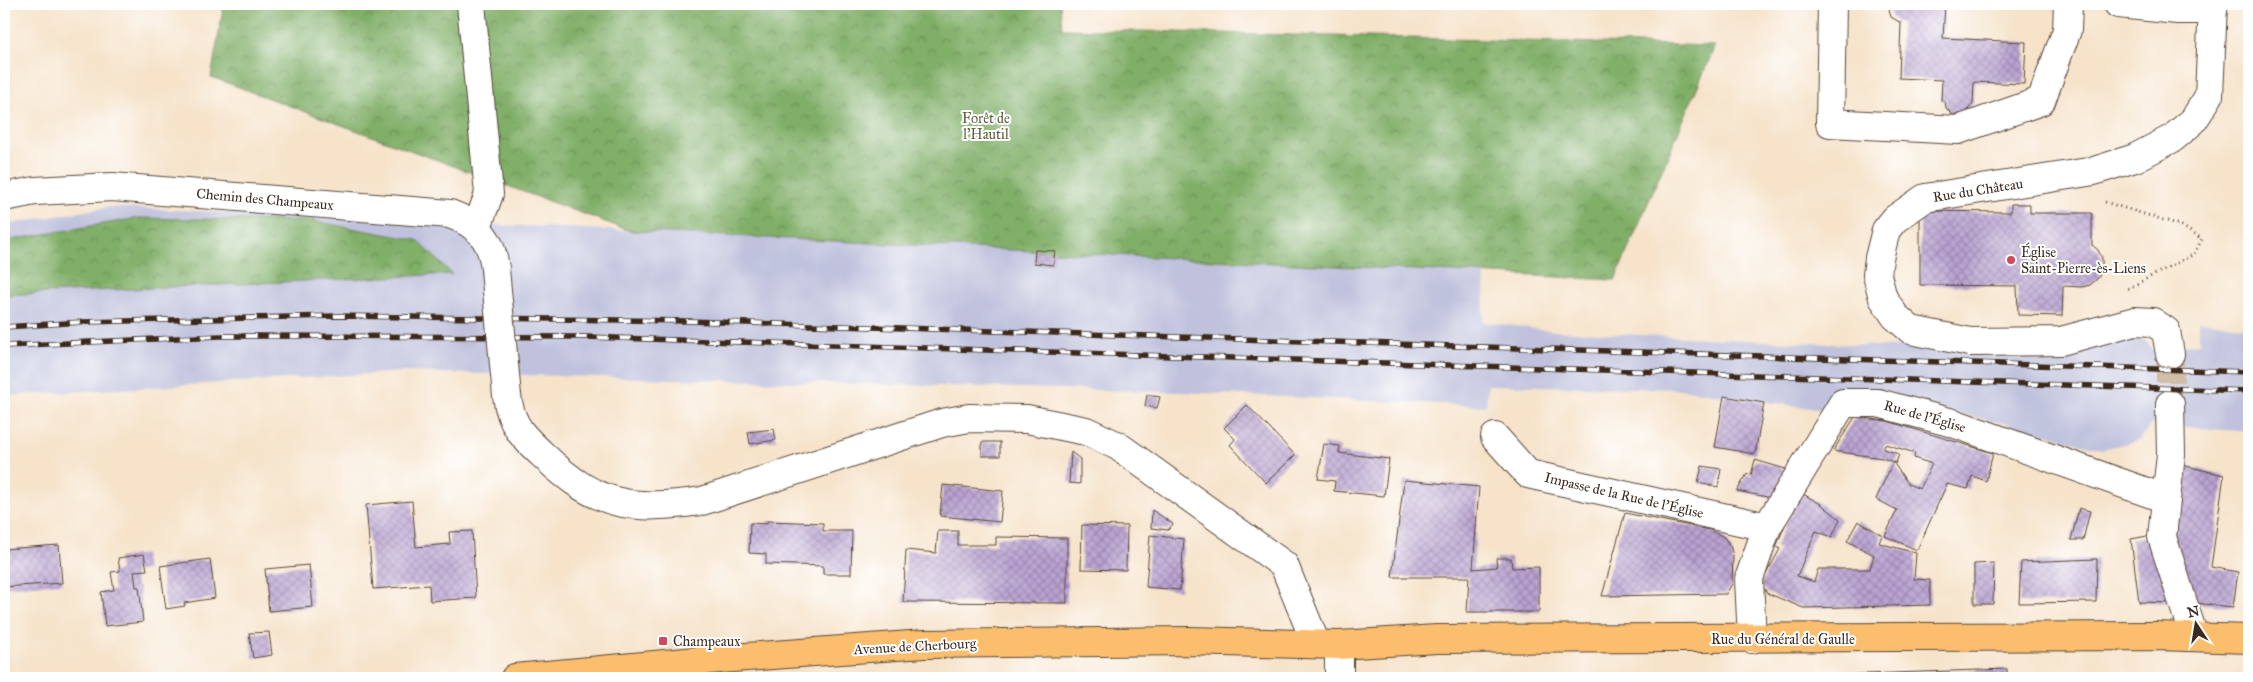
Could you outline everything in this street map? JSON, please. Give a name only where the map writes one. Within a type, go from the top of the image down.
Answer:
[{"type":"main road","name":"Rue du Général de Gaulle","points":[[1328,644],[1437,639],[2194,637],[2249,639]]},
{"type":"main road","name":"Avenue de Cherbourg","points":[[516,678],[719,658],[924,644],[1189,640],[1328,644]]},
{"type":"street","points":[[472,4],[489,194],[477,227],[491,251],[495,269],[506,396],[510,415],[515,426],[524,438],[558,470],[579,486],[595,495],[616,502],[642,506],[667,506],[702,501],[942,423],[968,418],[1027,419],[1086,431],[1118,446],[1284,565],[1328,644],[1339,678]]},
{"type":"street","points":[[1832,4],[1830,123],[1958,130],[2042,101],[2066,30],[2068,4]]},
{"type":"street","points":[[2118,4],[2178,10],[2213,7]]},
{"type":"street","name":"Rue du Château","points":[[2170,354],[2166,331],[2153,322],[2135,321],[2061,341],[1970,342],[1911,330],[1895,316],[1883,298],[1877,276],[1878,258],[1886,230],[1895,219],[1925,198],[2094,172],[2135,158],[2173,138],[2193,121],[2209,96],[2213,7]]},
{"type":"street","points":[[4,177],[35,191]]},
{"type":"street","name":"Chemin des Champeaux","points":[[4,197],[35,191],[112,187],[450,214],[467,220],[477,227]]},
{"type":"street","name":"Rue de l'Église","points":[[1752,639],[1749,579],[1767,527],[1843,403],[1878,403],[1953,423],[2166,498]]},
{"type":"street","points":[[2170,404],[2171,454],[2162,537],[2194,637]]},
{"type":"street","name":"Impasse de la Rue de l'Église","points":[[1495,437],[1528,474],[1767,527]]},
{"type":"path","points":[[2094,172],[2102,201],[2180,225],[2202,239],[2194,254],[2123,292]]},
{"type":"shaded area","points":[[108,207],[1485,274],[1483,322],[1555,331],[2006,352],[2120,338],[2145,340],[2152,350],[2199,343],[2199,321],[2249,327],[2249,432],[2151,424],[2138,441],[2101,449],[2005,423],[1834,391],[1823,410],[1680,389],[1488,385],[1486,406],[1178,392],[403,372],[4,396],[4,225]]},
{"type":"green space","name":"Forêt de l'Hautil","points":[[224,4],[1060,4],[1062,29],[1715,46],[1615,280],[630,231],[211,77]]},
{"type":"green space","points":[[138,218],[313,221],[417,240],[452,274],[4,295],[4,241]]},
{"type":"building","points":[[1890,4],[1945,4],[1943,38],[2026,42],[2024,84],[1974,82],[1973,103],[1966,113],[1953,115],[1946,108],[1945,102],[1941,100],[1942,80],[1899,78],[1901,23],[1891,17]]},
{"type":"building","name":"Église Saint-Pierre-ès-Liens","points":[[2011,204],[2030,204],[2030,213],[2092,213],[2092,245],[2098,250],[2102,258],[2102,272],[2090,285],[2082,287],[2063,286],[2062,316],[2018,315],[2017,286],[1920,285],[1920,211],[2011,212]]},
{"type":"building","points":[[1035,250],[1055,251],[1053,265],[1034,263]]},
{"type":"building","points":[[1147,395],[1160,397],[1157,408],[1145,406]]},
{"type":"building","points":[[1724,396],[1764,403],[1755,454],[1715,447]]},
{"type":"building","points":[[1247,405],[1295,455],[1266,483],[1230,445],[1235,439],[1224,428]]},
{"type":"building","points":[[1855,417],[1887,421],[1993,453],[1986,481],[1972,476],[1968,489],[1947,484],[1917,550],[1885,536],[1897,510],[1876,499],[1893,462],[1908,484],[1920,489],[1932,464],[1914,458],[1915,453],[1885,444],[1883,449],[1899,454],[1896,463],[1882,458],[1833,451]]},
{"type":"building","points":[[774,429],[776,440],[750,444],[748,432]]},
{"type":"building","points":[[982,442],[1000,442],[1000,456],[982,456]]},
{"type":"building","points":[[1324,444],[1340,446],[1339,453],[1389,459],[1384,496],[1334,491],[1335,481],[1318,479]]},
{"type":"building","points":[[1071,452],[1080,459],[1080,484],[1069,483]]},
{"type":"building","points":[[1755,460],[1789,470],[1777,499],[1737,491],[1747,474],[1751,475]]},
{"type":"building","points":[[2182,465],[2224,475],[2211,567],[2238,572],[2233,607],[2194,603],[2171,535]]},
{"type":"building","points":[[1702,466],[1721,469],[1718,487],[1698,483]]},
{"type":"building","points":[[1404,480],[1479,487],[1473,569],[1497,567],[1496,558],[1511,558],[1512,568],[1539,567],[1539,612],[1467,612],[1469,577],[1392,577]]},
{"type":"building","points":[[943,485],[1003,491],[1000,522],[940,516]]},
{"type":"building","points":[[1803,494],[1821,504],[1840,519],[1832,537],[1816,531],[1797,576],[1814,582],[1818,569],[1870,569],[1874,555],[1847,541],[1858,521],[1882,535],[1879,543],[1916,553],[1914,579],[1930,580],[1930,605],[1803,608],[1767,593],[1761,583],[1780,549],[1776,547],[1792,508]]},
{"type":"building","points":[[412,501],[416,547],[450,544],[449,532],[472,531],[476,598],[430,601],[429,585],[373,589],[366,505]]},
{"type":"building","points":[[2079,508],[2090,511],[2083,540],[2071,540]]},
{"type":"building","points":[[1152,510],[1173,524],[1168,530],[1151,528]]},
{"type":"building","points":[[1625,513],[1710,530],[1724,537],[1733,555],[1732,584],[1726,594],[1602,596]]},
{"type":"building","points":[[767,521],[823,523],[823,531],[852,531],[851,574],[823,574],[823,566],[766,564],[766,554],[749,553],[750,523],[767,524]]},
{"type":"building","points":[[1082,525],[1127,526],[1126,570],[1081,569]]},
{"type":"building","points":[[938,531],[958,531],[958,545],[996,545],[996,537],[1067,538],[1067,603],[903,602],[906,550],[936,553]]},
{"type":"building","points":[[1150,535],[1184,539],[1180,590],[1146,587]]},
{"type":"building","points":[[2153,535],[2174,603],[2139,602],[2131,539]]},
{"type":"building","points":[[59,545],[62,583],[4,587],[4,549]]},
{"type":"building","points":[[144,554],[147,570],[134,571],[136,587],[139,587],[143,622],[105,626],[101,592],[114,590],[111,572],[120,571],[118,558]]},
{"type":"building","points":[[210,559],[215,598],[184,603],[185,606],[166,609],[160,566]]},
{"type":"building","points":[[2097,559],[2096,602],[2019,603],[2021,562]]},
{"type":"building","points":[[1994,563],[1993,604],[1974,604],[1974,564]]},
{"type":"building","points":[[309,565],[313,607],[269,611],[265,569]]},
{"type":"building","points":[[2249,582],[2249,610],[2244,609]]},
{"type":"building","points":[[269,632],[272,655],[253,658],[249,633]]},
{"type":"building","points":[[2007,669],[2007,678],[1780,678],[1780,677]]},
{"type":"tunnel","points":[[2170,354],[2170,404]]},
{"type":"railway","points":[[4,327],[83,322],[337,316],[688,321],[2249,372]]},
{"type":"railway","points":[[4,346],[220,336],[585,337],[2249,391]]},
{"type":"place","name":"Église Saint-Pierre-ès-Liens","points":[[2011,260]]},
{"type":"place","name":"Champeaux","points":[[663,641]]}]
